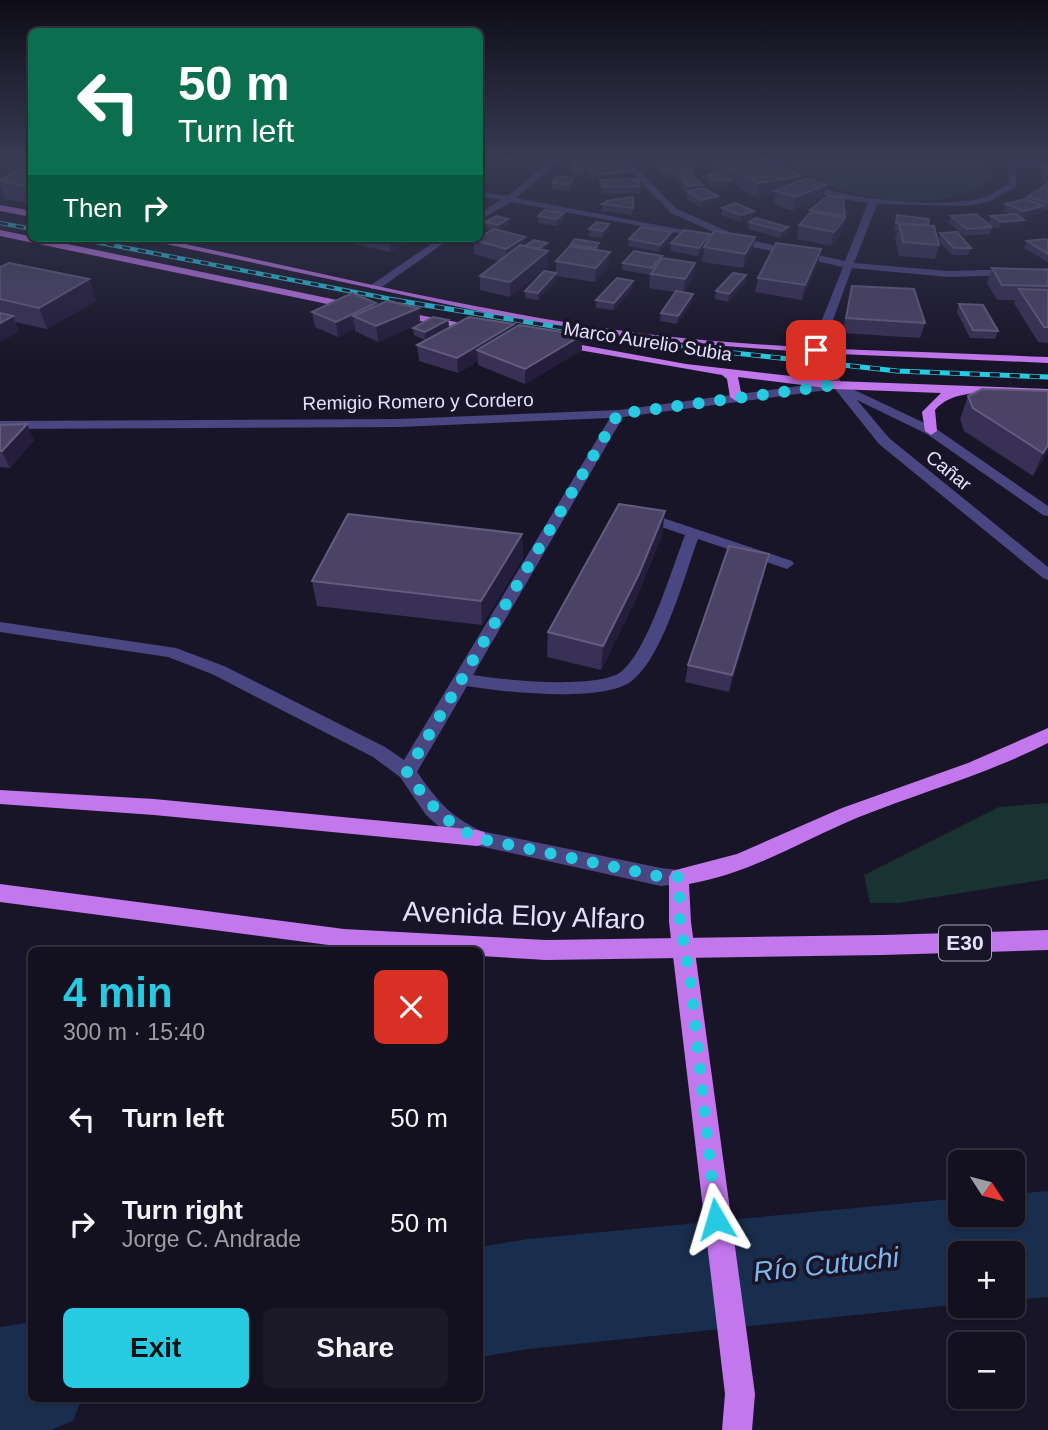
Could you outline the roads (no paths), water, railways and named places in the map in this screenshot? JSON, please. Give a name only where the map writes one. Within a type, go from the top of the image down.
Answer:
[{"type":"main road","points":[[0,233],[28,239]]},
{"type":"main road","points":[[43,242],[366,309]]},
{"type":"main road","name":"Marco Aurelio Subia","points":[[162,242],[375,287],[646,337],[816,350],[1048,360]]},
{"type":"main road","points":[[379,311],[486,331]]},
{"type":"main road","name":"Marco Aurelio Subia","points":[[552,343],[726,372],[835,385],[1048,393]]},
{"type":"main road","points":[[726,372],[733,378],[736,397]]},
{"type":"main road","points":[[931,431],[928,412],[932,406],[951,393],[974,391]]},
{"type":"main road","points":[[737,1430],[740,1394],[729,1326],[691,985],[680,922],[679,877],[699,875],[720,867],[851,812],[982,765],[1048,735]]},
{"type":"main road","points":[[0,797],[154,807],[477,838]]},
{"type":"main road","name":"Avenida Eloy Alfaro","points":[[0,893],[344,938],[546,950],[1048,940]]},
{"type":"street","points":[[663,227],[851,265],[924,274],[995,275],[1048,271]]},
{"type":"street","points":[[709,227],[741,241]]},
{"type":"street","points":[[816,350],[864,227]]},
{"type":"street","points":[[375,287],[440,242]]},
{"type":"street","name":"Cañar","points":[[816,350],[818,361],[835,385],[884,441],[1048,575]]},
{"type":"street","name":"Cañar","points":[[835,385],[931,431],[1048,512]]},
{"type":"street","name":"Remigio Romero y Cordero","points":[[0,425],[399,423],[618,414],[835,385]]},
{"type":"street","points":[[407,772],[618,414]]},
{"type":"street","points":[[630,512],[787,564]]},
{"type":"street","points":[[463,679],[506,686],[594,688],[627,677],[646,654],[693,534]]},
{"type":"street","points":[[0,627],[133,646],[182,656],[261,690],[379,752],[407,772],[433,810],[452,826],[477,838],[662,877],[679,877]]},
{"type":"waterway","name":"Río Cutuchi","points":[[483,1302],[528,1294],[883,1257],[1048,1244]]},
{"type":"waterway","name":"Río Cutuchi","points":[[0,1385],[28,1381]]},
{"type":"railway","points":[[20,227],[28,228]]},
{"type":"railway","points":[[96,242],[400,301]]},
{"type":"railway","points":[[395,300],[400,301]]},
{"type":"railway","points":[[400,301],[672,346],[897,371],[1048,377]]},
{"type":"railway","points":[[400,301],[406,302]]}]
